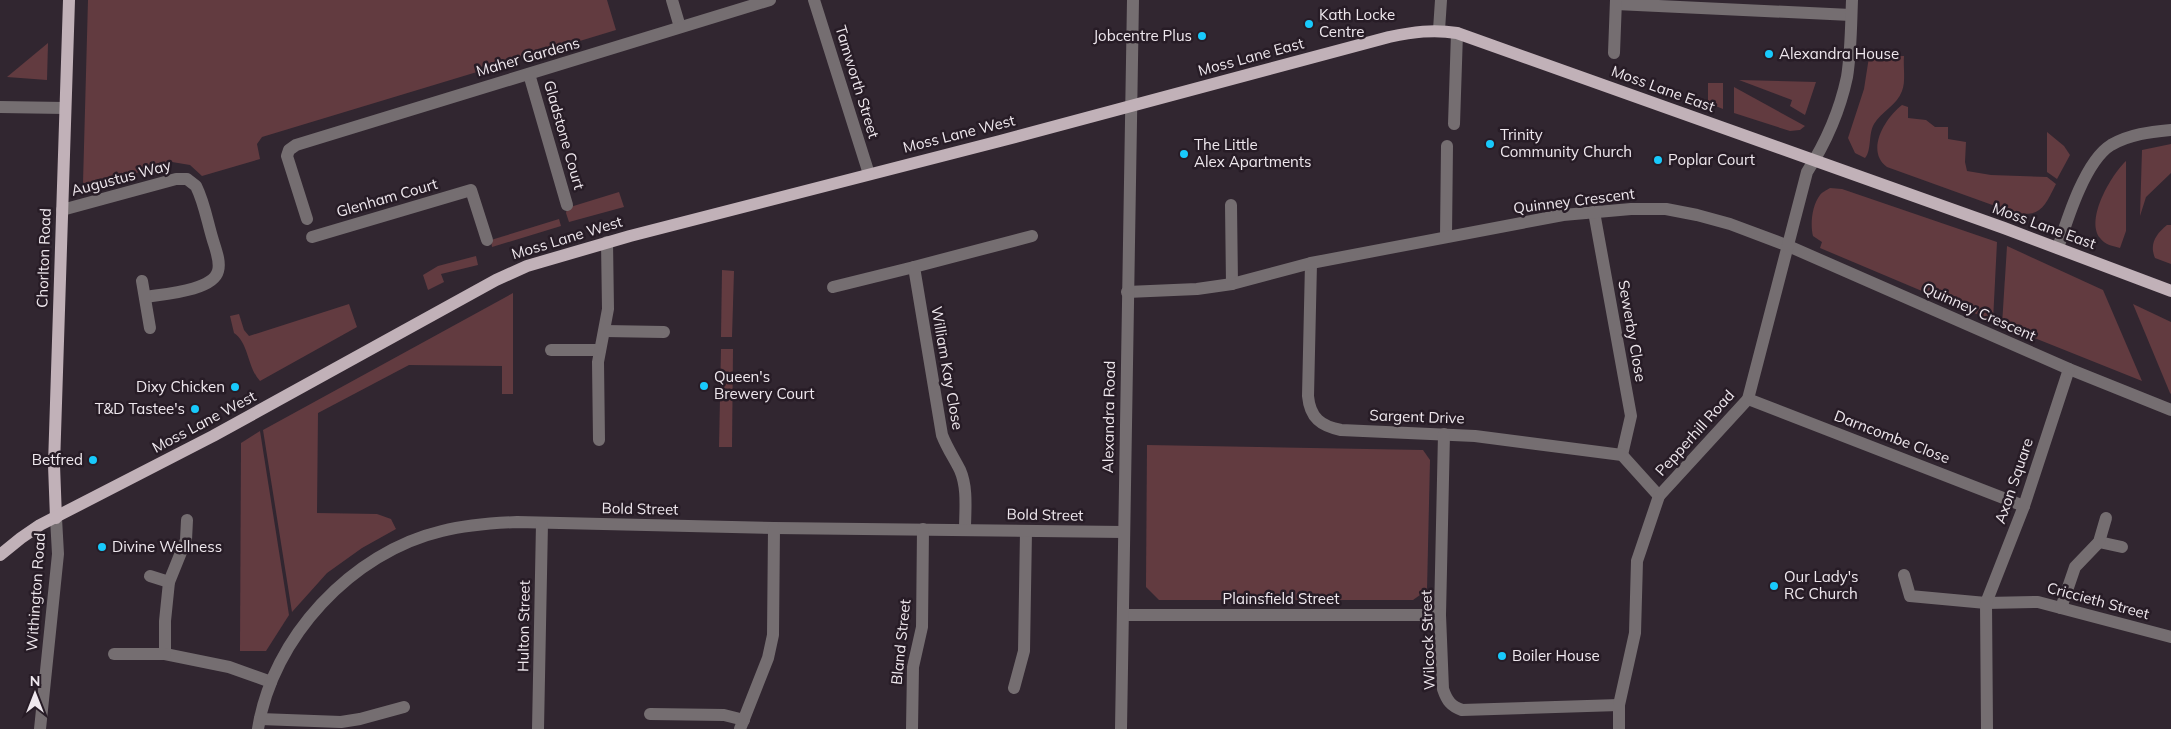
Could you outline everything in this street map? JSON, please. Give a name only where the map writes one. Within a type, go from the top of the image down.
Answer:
[{"type":"main road","name":"Chorlton Road","points":[[56,518],[54,465],[69,0]]},
{"type":"main road","name":"Moss Lane East","points":[[1132,105],[1389,37],[1420,31],[1439,30],[1457,33],[2058,248],[2171,291]]},
{"type":"main road","name":"Moss Lane West","points":[[0,555],[32,530],[213,436],[496,280],[527,266],[607,242],[1132,105]]},
{"type":"street","points":[[672,0],[680,27]]},
{"type":"street","name":"Maher Gardens","points":[[307,219],[287,156],[289,150],[296,145],[770,0]]},
{"type":"street","name":"Tamworth Street","points":[[814,0],[869,174]]},
{"type":"street","name":"Alexandra Road","points":[[1121,729],[1133,0]]},
{"type":"street","points":[[1439,30],[1441,0]]},
{"type":"street","name":"Pepperhill Road","points":[[1619,729],[1619,705],[1635,633],[1637,561],[1659,496],[1748,399],[1806,172],[1822,148],[1846,82],[1852,0]]},
{"type":"street","points":[[1614,53],[1616,2],[1852,15]]},
{"type":"street","points":[[1454,124],[1457,33]]},
{"type":"street","name":"Gladstone Court","points":[[529,74],[567,205]]},
{"type":"street","points":[[0,107],[65,108]]},
{"type":"street","points":[[2058,248],[2081,186],[2100,154],[2111,145],[2130,136],[2171,130]]},
{"type":"street","points":[[1446,236],[1447,146]]},
{"type":"street","name":"Augustus Way","points":[[62,210],[176,179],[187,179],[196,186],[217,255],[219,270],[210,282],[199,287],[145,297]]},
{"type":"street","name":"Glenham Court","points":[[312,237],[471,190],[487,240]]},
{"type":"street","points":[[1231,205],[1232,284]]},
{"type":"street","name":"Quinney Crescent","points":[[1127,292],[1197,289],[1232,284],[1311,263],[1446,236],[1594,212],[1666,209],[1730,224],[1786,246],[2069,369],[2171,410]]},
{"type":"street","name":"Sewerby Close","points":[[1594,212],[1631,416],[1622,455]]},
{"type":"street","points":[[833,287],[1032,236]]},
{"type":"street","points":[[599,440],[600,350],[608,309],[607,242]]},
{"type":"street","name":"Sargent Drive","points":[[1311,263],[1308,396],[1312,415],[1319,423],[1329,428],[1341,430],[1444,434],[1526,441],[1622,455]]},
{"type":"street","name":"William Kay Close","points":[[914,267],[942,435],[950,456],[960,471],[964,485],[965,530]]},
{"type":"street","points":[[142,281],[150,328]]},
{"type":"street","points":[[605,331],[664,332]]},
{"type":"street","points":[[551,350],[600,350]]},
{"type":"street","name":"Axon Square","points":[[1986,603],[2024,506],[2069,369]]},
{"type":"street","name":"Darncombe Close","points":[[1748,399],[2024,506]]},
{"type":"street","name":"Wilcock Street","points":[[1444,434],[1440,615],[1443,690],[1446,699],[1453,707],[1462,710],[1619,705]]},
{"type":"street","points":[[1622,455],[1659,496]]},
{"type":"street","name":"Withington Road","points":[[40,729],[58,554],[56,518]]},
{"type":"street","points":[[2061,608],[2075,567],[2098,542],[2106,518]]},
{"type":"street","points":[[166,654],[164,621],[169,582],[186,540],[187,520]]},
{"type":"street","name":"Bold Street","points":[[259,724],[271,682],[305,622],[342,584],[375,559],[411,541],[442,531],[483,524],[542,523],[1124,532]]},
{"type":"street","name":"Hulton Street","points":[[538,729],[542,523]]},
{"type":"street","points":[[650,714],[734,716],[742,725],[768,658],[773,635],[774,528]]},
{"type":"street","name":"Bland Street","points":[[912,729],[913,666],[922,627],[923,529]]},
{"type":"street","points":[[1014,688],[1024,651],[1026,531]]},
{"type":"street","points":[[2098,542],[2122,548]]},
{"type":"street","name":"Criccieth Street","points":[[1904,575],[1910,596],[1986,603],[2038,602],[2171,638]]},
{"type":"street","points":[[150,576],[169,582]]},
{"type":"street","points":[[1986,603],[1987,729]]},
{"type":"street","name":"Plainsfield Street","points":[[1123,615],[1440,615]]},
{"type":"street","points":[[114,654],[166,654],[229,668],[271,682]]},
{"type":"street","points":[[259,724],[341,722],[404,707]]},
{"type":"shaded area","points":[[88,0],[607,0],[616,30],[262,137],[257,144],[260,159],[202,176],[190,165],[172,162],[91,187],[83,183]]},
{"type":"shaded area","points":[[48,43],[47,80],[7,77]]},
{"type":"shaded area","points":[[1904,56],[1902,91],[1900,96],[1874,124],[1869,151],[1865,158],[1855,153],[1848,138],[1864,89],[1869,57]]},
{"type":"shaded area","points":[[1739,80],[1816,82],[1805,115],[1790,106],[1792,100]]},
{"type":"shaded area","points":[[1708,83],[1723,83],[1723,109],[1708,103]]},
{"type":"shaded area","points":[[1734,87],[1805,126],[1800,130],[1790,131],[1734,113]]},
{"type":"shaded area","points":[[1902,105],[1908,107],[1908,118],[1926,120],[1935,127],[1948,127],[1948,139],[1966,142],[1965,162],[1967,171],[1991,175],[2047,177],[2056,184],[2043,206],[2034,213],[2027,214],[2009,211],[1887,167],[1881,160],[1878,152],[1880,135],[1889,118]]},
{"type":"shaded area","points":[[2047,132],[2064,146],[2070,155],[2057,179],[2047,172]]},
{"type":"shaded area","points":[[2171,144],[2171,173],[2146,197],[2140,216],[2142,150]]},
{"type":"shaded area","points":[[2126,161],[2126,231],[2120,248],[2109,245],[2100,238],[2096,230],[2096,220],[2102,197],[2120,167]]},
{"type":"shaded area","points":[[1830,188],[1842,189],[1997,242],[1993,321],[1820,248],[1822,242],[1813,236],[1812,215],[1817,199]]},
{"type":"shaded area","points":[[619,192],[624,207],[569,222],[566,213],[567,208]]},
{"type":"shaded area","points":[[559,219],[561,226],[492,247],[491,240]]},
{"type":"shaded area","points":[[2167,225],[2171,225],[2171,264],[2155,258],[2153,253],[2153,244],[2157,236]]},
{"type":"shaded area","points":[[2007,246],[2103,290],[2142,381],[2002,325]]},
{"type":"shaded area","points":[[476,256],[478,265],[441,274],[444,282],[428,290],[423,275],[438,266]]},
{"type":"shaded area","points":[[722,270],[734,271],[732,337],[721,337]]},
{"type":"shaded area","points":[[513,293],[513,394],[502,394],[502,366],[409,365],[318,413],[317,513],[377,514],[391,519],[396,529],[362,548],[327,573],[292,612],[263,430]]},
{"type":"shaded area","points":[[349,304],[357,327],[260,381],[243,343],[234,333],[230,316],[239,314],[244,330],[249,336]]},
{"type":"shaded area","points":[[2133,304],[2171,322],[2171,394],[2170,393]]},
{"type":"shaded area","points":[[721,349],[733,349],[732,447],[719,447]]},
{"type":"shaded area","points":[[260,431],[289,615],[266,651],[240,651],[241,443]]},
{"type":"shaded area","points":[[1147,445],[1423,450],[1430,460],[1427,590],[1413,600],[1159,600],[1146,587]]},
{"type":"place","name":"Kath Locke Centre","points":[[1309,24]]},
{"type":"place","name":"Jobcentre Plus","points":[[1202,36]]},
{"type":"place","name":"Alexandra House","points":[[1769,54]]},
{"type":"place","name":"Trinity Community Church","points":[[1490,144]]},
{"type":"place","name":"The Little Alex Apartments","points":[[1184,154]]},
{"type":"place","name":"Poplar Court","points":[[1658,160]]},
{"type":"place","name":"Queen's Brewery Court","points":[[704,386]]},
{"type":"place","name":"Dixy Chicken","points":[[235,387]]},
{"type":"place","name":"T&D Tastee's","points":[[195,409]]},
{"type":"place","name":"Betfred","points":[[93,460]]},
{"type":"place","name":"Divine Wellness","points":[[102,547]]},
{"type":"place","name":"Our Lady's RC Church","points":[[1774,586]]},
{"type":"place","name":"Boiler House","points":[[1502,656]]}]
